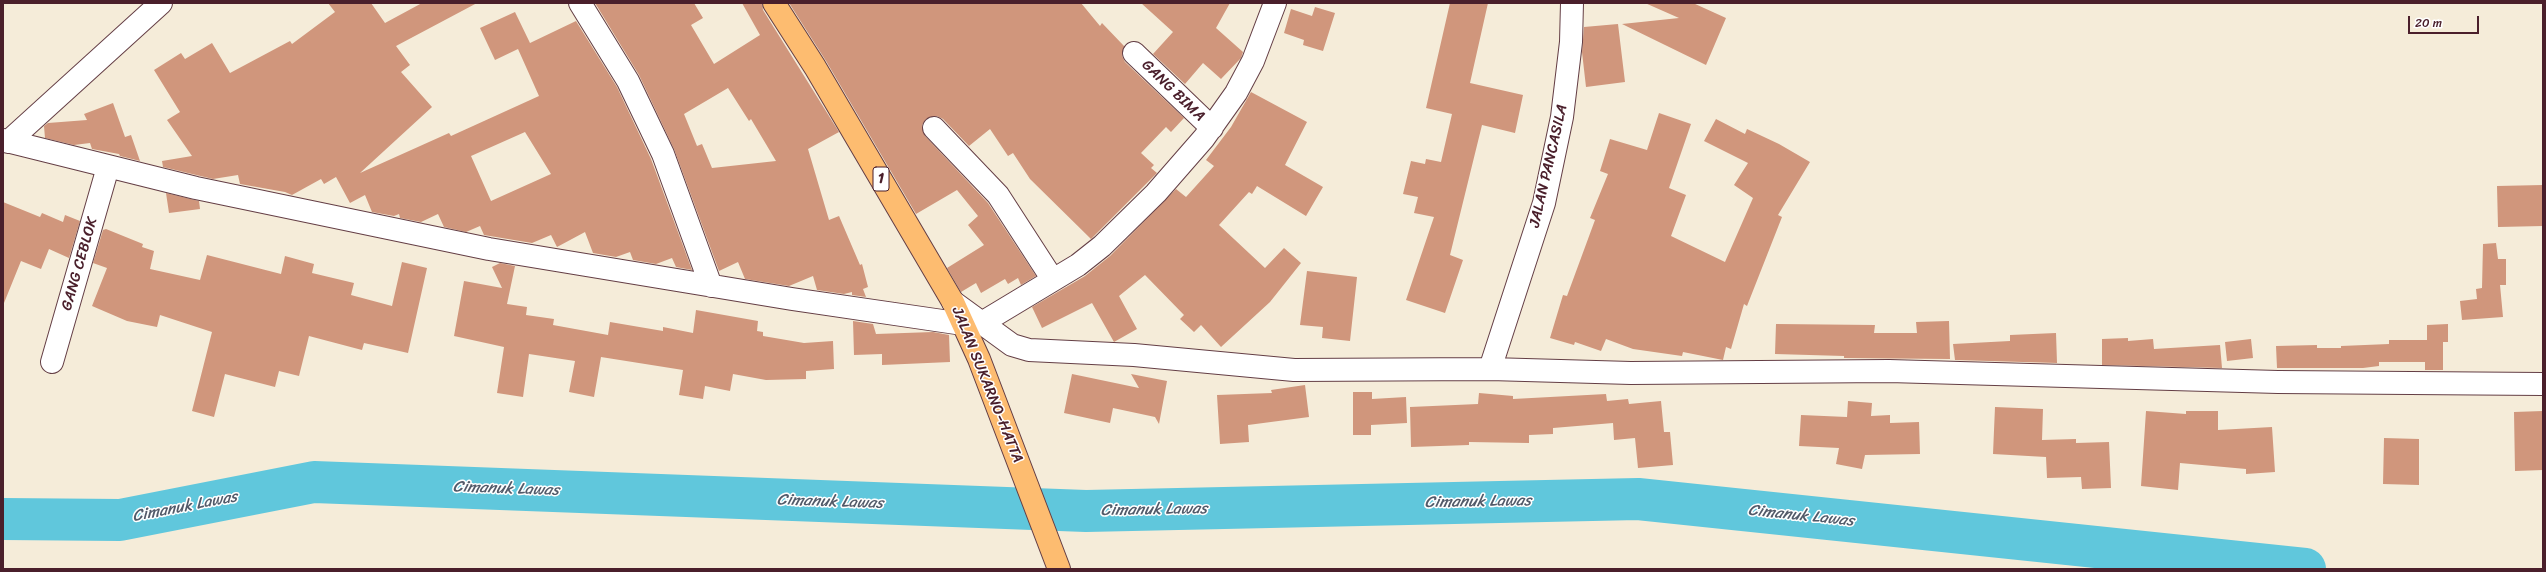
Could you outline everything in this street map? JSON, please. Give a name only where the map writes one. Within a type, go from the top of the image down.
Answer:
[{"type":"highway","name":"JALAN SUKARNO-HATTA","points":[[774,3],[815,67],[953,302],[972,324],[979,359],[1059,569]]},
{"type":"street","points":[[6,141],[161,3]]},
{"type":"street","points":[[580,3],[628,81],[659,148],[711,286]]},
{"type":"street","points":[[972,324],[1078,265],[1102,246],[1156,193],[1212,128],[1236,93],[1253,61],[1275,3]]},
{"type":"street","name":"JALAN PANCASILA","points":[[1490,369],[1544,203],[1562,117],[1571,42],[1572,3]]},
{"type":"street","name":"GANG BIMA","points":[[1134,53],[1212,128]]},
{"type":"street","points":[[934,128],[998,195],[1053,280]]},
{"type":"street","points":[[6,141],[196,188],[488,249],[587,267],[972,324],[1012,345],[1028,350],[1134,355],[1294,370],[1490,369],[1631,373],[1889,371],[2278,382],[2543,384]]},
{"type":"street","name":"GANG CEBLOK","points":[[52,362],[108,167]]},
{"type":"building","points":[[328,3],[371,3],[385,23],[422,3],[477,3],[396,46],[410,65],[401,72],[432,107],[360,173],[449,133],[451,136],[539,96],[518,49],[495,60],[480,28],[515,12],[530,43],[576,21],[617,87],[651,159],[692,270],[676,267],[672,258],[656,264],[633,260],[630,252],[616,257],[593,253],[585,232],[557,247],[551,235],[532,243],[484,235],[480,226],[466,232],[444,227],[438,214],[421,222],[400,218],[399,214],[394,216],[372,212],[365,195],[350,203],[336,177],[324,184],[321,179],[292,195],[285,192],[240,184],[238,175],[213,179],[163,167],[162,161],[192,156],[167,120],[180,112],[154,70],[181,53],[185,59],[212,43],[230,73],[290,41],[292,44],[335,12]],"holes":[[[525,132],[551,174],[491,201],[471,156]]]},
{"type":"building","points":[[595,3],[694,3],[703,18],[691,25],[714,64],[760,35],[742,3],[762,3],[763,10],[839,132],[808,149],[829,220],[839,216],[860,265],[862,264],[868,287],[863,289],[866,297],[852,295],[852,292],[844,294],[817,290],[813,276],[789,286],[745,279],[738,262],[719,271],[674,149],[639,75]],"holes":[[[728,88],[749,121],[751,119],[776,161],[712,168],[702,144],[697,146],[684,114]]]},
{"type":"building","points":[[789,3],[1081,3],[1100,26],[1102,23],[1124,46],[1122,56],[1125,62],[1184,118],[1171,132],[1166,127],[1141,153],[1154,165],[1151,168],[1157,173],[1091,239],[1030,179],[1013,153],[1008,156],[990,129],[969,146],[943,119],[937,116],[926,119],[922,125],[925,136],[988,203],[1036,276],[1021,285],[1018,278],[1008,284],[1005,279],[981,293],[976,283],[961,292],[947,268],[984,245],[968,225],[978,216],[957,190],[916,214],[826,61]]},
{"type":"building","points":[[1141,3],[1230,3],[1216,28],[1243,52],[1241,58],[1221,79],[1203,63],[1185,84],[1153,54],[1173,32]]},
{"type":"building","points":[[1450,3],[1488,3],[1470,83],[1523,95],[1515,133],[1482,125],[1450,255],[1463,260],[1445,313],[1406,300],[1434,217],[1414,213],[1418,197],[1403,194],[1411,161],[1425,164],[1426,159],[1441,162],[1452,114],[1426,108]]},
{"type":"building","points":[[1645,3],[1693,3],[1726,18],[1706,65],[1622,24],[1679,18]]},
{"type":"building","points":[[1315,7],[1335,13],[1323,51],[1303,45],[1304,40],[1284,33],[1291,9],[1312,16]]},
{"type":"building","points":[[1618,24],[1625,82],[1586,87],[1582,52],[1584,27]]},
{"type":"building","points":[[1251,92],[1307,122],[1285,165],[1323,187],[1306,216],[1257,186],[1252,194],[1249,192],[1219,225],[1265,268],[1284,248],[1301,263],[1270,302],[1221,347],[1201,325],[1194,332],[1180,319],[1184,315],[1145,275],[1119,296],[1137,329],[1114,342],[1092,303],[1042,328],[1032,307],[1085,276],[1110,256],[1176,189],[1186,197],[1214,166],[1206,160],[1231,127]]},
{"type":"building","points":[[113,103],[125,137],[131,135],[140,161],[120,156],[119,154],[92,149],[90,143],[74,145],[45,138],[44,126],[48,123],[87,120],[84,114]]},
{"type":"building","points":[[1659,113],[1691,124],[1669,188],[1686,195],[1671,236],[1725,262],[1753,198],[1734,185],[1748,163],[1704,141],[1716,119],[1745,134],[1747,129],[1779,144],[1810,162],[1778,215],[1782,217],[1747,306],[1744,304],[1731,349],[1726,347],[1723,360],[1683,352],[1682,356],[1633,349],[1606,339],[1601,351],[1575,342],[1574,345],[1550,338],[1563,295],[1567,296],[1595,220],[1590,218],[1608,174],[1600,171],[1610,139],[1647,150]]},
{"type":"building","points":[[2543,185],[2543,226],[2498,227],[2497,186]]},
{"type":"building","points":[[166,193],[199,201],[200,209],[169,213]]},
{"type":"building","points":[[3,202],[40,217],[42,213],[63,222],[65,215],[80,221],[69,258],[49,249],[41,269],[21,261],[4,303]]},
{"type":"building","points":[[106,229],[143,244],[142,247],[154,251],[150,269],[200,280],[207,255],[281,274],[285,256],[314,264],[312,273],[354,283],[351,295],[392,306],[402,262],[427,268],[408,353],[364,343],[362,350],[309,336],[299,376],[279,371],[275,387],[225,374],[214,417],[192,411],[212,332],[160,315],[157,327],[127,321],[92,306],[107,268],[93,263],[103,230]]},
{"type":"building","points":[[2496,243],[2498,259],[2506,259],[2506,285],[2500,285],[2503,317],[2462,320],[2460,301],[2477,299],[2476,289],[2482,288],[2483,244]]},
{"type":"building","points":[[500,263],[515,266],[507,304],[527,307],[526,315],[554,319],[553,325],[608,335],[610,322],[663,331],[663,327],[693,333],[696,310],[758,321],[757,331],[763,332],[763,336],[804,343],[833,341],[834,369],[806,371],[806,379],[766,380],[733,374],[730,391],[705,386],[703,399],[679,395],[683,370],[601,357],[594,397],[569,392],[575,361],[529,354],[523,397],[497,393],[504,347],[454,336],[464,281],[502,288],[492,267]]},
{"type":"building","points":[[1307,271],[1357,277],[1350,341],[1322,338],[1323,327],[1300,325]]},
{"type":"building","points":[[853,321],[873,324],[876,334],[933,332],[949,335],[950,362],[882,365],[882,354],[854,355]]},
{"type":"building","points":[[1949,321],[1950,359],[1844,358],[1844,356],[1775,354],[1776,324],[1875,325],[1874,333],[1917,333],[1916,322]]},
{"type":"building","points":[[2448,324],[2448,342],[2443,342],[2443,370],[2425,370],[2425,362],[2379,362],[2379,366],[2363,368],[2277,368],[2276,346],[2317,345],[2317,348],[2341,348],[2341,346],[2389,344],[2389,340],[2427,340],[2427,325]]},
{"type":"building","points":[[2056,333],[2057,363],[1955,360],[1953,344],[2010,341],[2010,335]]},
{"type":"building","points":[[2128,338],[2128,341],[2153,339],[2154,349],[2220,345],[2222,368],[2102,365],[2102,339]]},
{"type":"building","points":[[2251,339],[2253,358],[2227,361],[2225,342]]},
{"type":"building","points":[[1072,374],[1139,388],[1131,374],[1167,381],[1159,424],[1155,417],[1113,408],[1110,423],[1064,413]]},
{"type":"building","points":[[1305,385],[1309,417],[1248,425],[1249,442],[1220,444],[1217,395],[1272,393],[1271,390]]},
{"type":"building","points":[[1353,392],[1372,392],[1372,399],[1406,397],[1407,423],[1371,425],[1371,435],[1353,435]]},
{"type":"building","points":[[1479,393],[1513,396],[1513,399],[1606,394],[1607,401],[1628,399],[1629,404],[1661,401],[1664,432],[1670,432],[1673,465],[1638,468],[1635,438],[1614,440],[1613,423],[1553,428],[1553,434],[1529,435],[1529,443],[1469,442],[1469,445],[1411,447],[1410,407],[1478,404]]},
{"type":"building","points":[[1848,401],[1872,403],[1871,416],[1890,415],[1890,423],[1919,422],[1920,454],[1865,455],[1862,469],[1836,464],[1839,448],[1799,446],[1801,415],[1847,417]]},
{"type":"building","points":[[1995,407],[2043,409],[2042,440],[2076,439],[2076,443],[2109,442],[2111,488],[2082,489],[2081,477],[2047,478],[2046,457],[1993,454]]},
{"type":"building","points":[[2146,411],[2186,414],[2186,411],[2218,411],[2218,430],[2272,427],[2275,472],[2246,474],[2246,469],[2180,463],[2178,490],[2141,486]]},
{"type":"building","points":[[2543,411],[2543,470],[2515,471],[2514,412]]},
{"type":"building","points":[[2384,438],[2419,439],[2419,485],[2383,484]]},
{"type":"waterway","name":"Cimanuk Lawas","points":[[3,519],[120,520],[314,482],[1086,511],[1638,499],[2305,569]]}]
